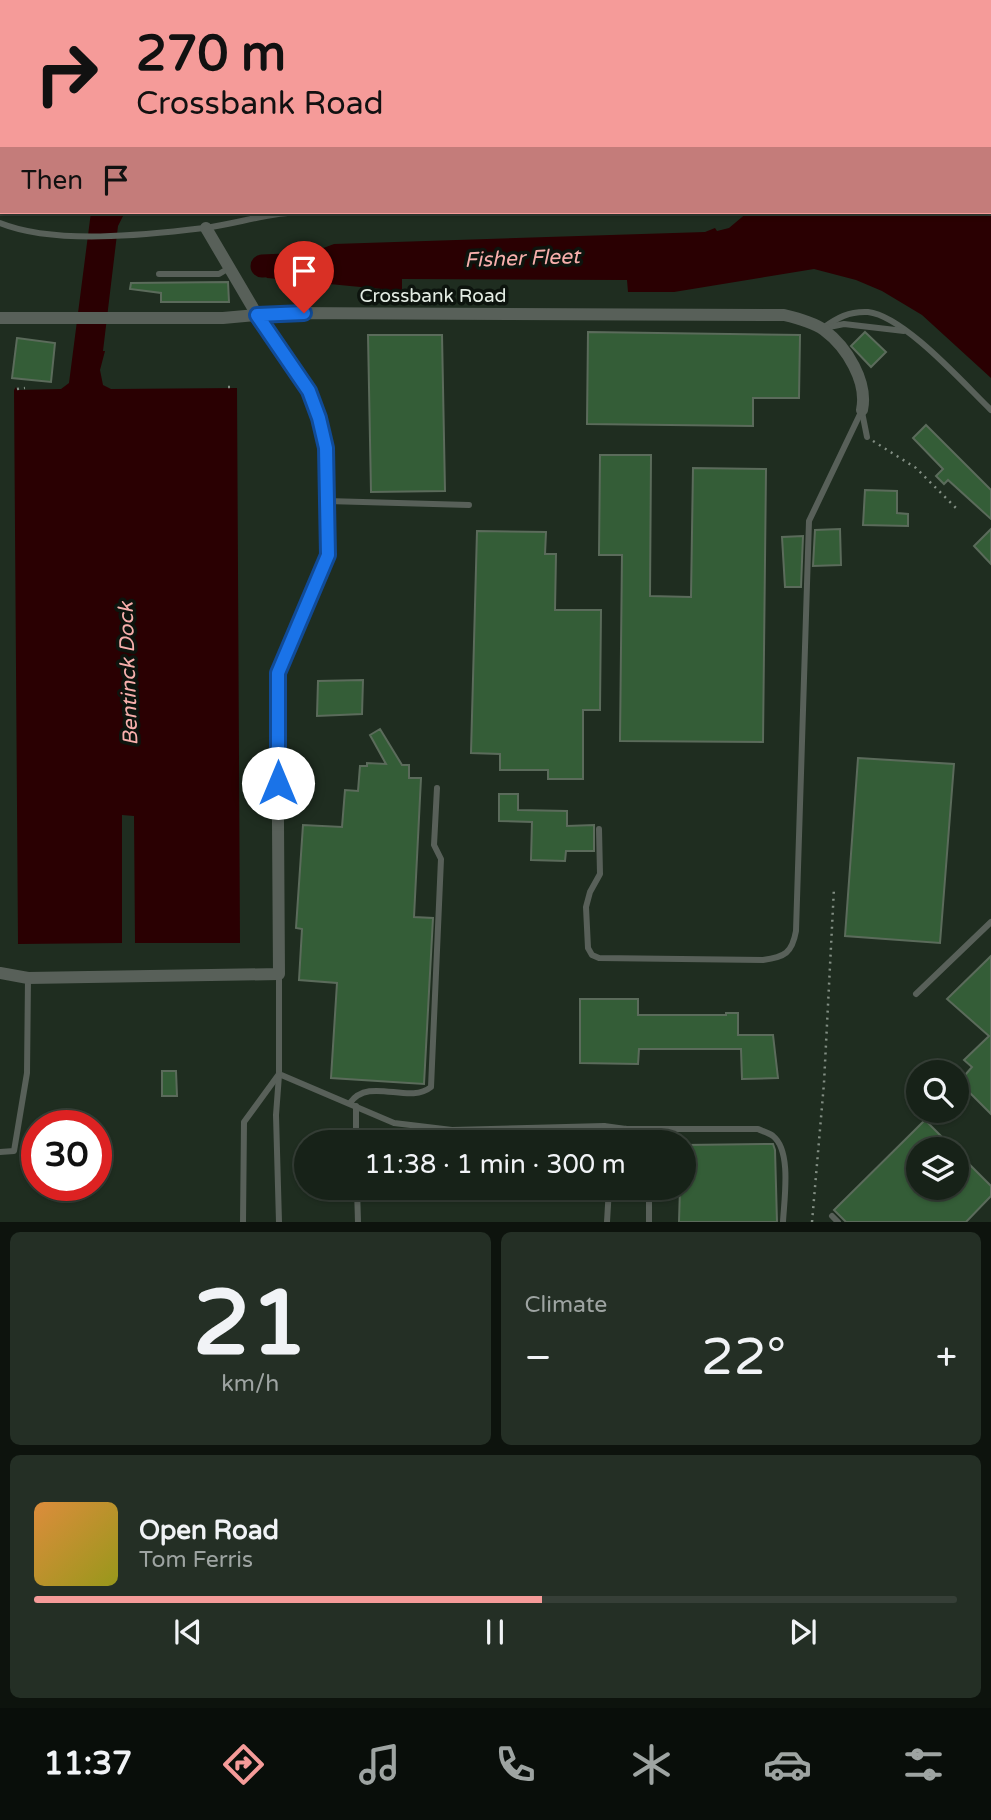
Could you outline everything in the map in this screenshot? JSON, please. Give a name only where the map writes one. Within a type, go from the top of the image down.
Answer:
[{"type":"street","points":[[0,973],[28,978],[279,974],[278,673],[328,555],[326,448],[309,391],[257,315],[206,228]]},
{"type":"street","name":"Crossbank Road","points":[[0,318],[223,318],[278,313],[784,315],[822,328],[842,349],[861,380],[864,400],[862,410]]},
{"type":"lane","points":[[249,218],[254,214]]},
{"type":"lane","points":[[0,225],[29,232],[62,235],[120,235],[206,228],[249,218],[283,214]]},
{"type":"lane","points":[[159,274],[219,274],[231,267]]},
{"type":"lane","points":[[822,328],[839,316],[869,312],[883,317],[906,331],[991,410]]},
{"type":"lane","name":"Crossbank Road","points":[[822,328],[844,324],[906,331]]},
{"type":"lane","points":[[862,410],[867,437]]},
{"type":"lane","points":[[599,830],[600,873],[586,907],[587,948],[592,955],[600,958],[763,960],[780,958],[793,946],[796,931],[809,522],[862,410]]},
{"type":"lane","points":[[327,501],[469,505]]},
{"type":"lane","points":[[355,1130],[353,1104],[359,1093],[419,1092],[431,1087],[441,859],[434,845],[437,788]]},
{"type":"lane","points":[[916,994],[991,922]]},
{"type":"lane","points":[[279,974],[279,1074],[276,1115],[279,1222]]},
{"type":"lane","points":[[0,1152],[14,1151],[27,1073],[28,978]]},
{"type":"lane","points":[[279,1074],[394,1122],[452,1130],[604,1126],[626,1129],[758,1129],[773,1136],[782,1147],[786,1170],[783,1222]]},
{"type":"lane","points":[[243,1222],[244,1122],[279,1074]]},
{"type":"lane","points":[[604,1126],[608,1130]]},
{"type":"lane","points":[[357,1200],[358,1222]]},
{"type":"lane","points":[[607,1222],[608,1200]]},
{"type":"lane","points":[[649,1200],[649,1222]]},
{"type":"path","points":[[228,387],[235,387]]},
{"type":"path","points":[[17,389],[25,388]]},
{"type":"path","points":[[867,437],[916,468],[958,510]]},
{"type":"path","points":[[813,1222],[824,1083],[834,888]]},
{"type":"water","name":"Bentinck Dock","points":[[91,214],[130,214],[123,216],[118,226],[105,351],[100,370],[103,385],[111,389],[237,388],[240,943],[135,943],[134,816],[122,815],[122,943],[18,944],[14,390],[16,387],[17,390],[61,389],[69,383]]},
{"type":"water","points":[[746,214],[991,214],[991,378],[922,315],[882,291],[856,280],[814,269],[674,292],[628,292],[627,280],[402,279],[402,291],[267,278],[262,271],[334,244],[705,232],[715,228],[717,231],[729,228]]},
{"type":"building","points":[[228,282],[229,302],[161,302],[161,293],[130,289],[131,283]]},
{"type":"building","points":[[588,332],[800,335],[799,398],[753,398],[753,426],[587,424]]},
{"type":"building","points":[[865,332],[886,352],[871,367],[851,346]]},
{"type":"building","points":[[368,335],[442,335],[445,491],[371,492]]},
{"type":"building","points":[[17,338],[55,343],[51,382],[12,378]]},
{"type":"building","points":[[926,425],[991,490],[991,519],[948,480],[944,484],[936,476],[943,469],[913,438]]},
{"type":"building","points":[[600,455],[651,455],[650,596],[691,597],[693,468],[766,469],[763,742],[620,741],[622,555],[599,555]]},
{"type":"building","points":[[865,490],[897,491],[897,513],[908,514],[908,526],[863,525]]},
{"type":"building","points":[[840,529],[841,565],[813,566],[815,530]]},
{"type":"building","points":[[991,529],[991,564],[974,546]]},
{"type":"building","points":[[477,531],[546,532],[545,554],[556,554],[555,610],[601,610],[600,710],[583,710],[583,779],[548,779],[548,770],[500,770],[500,754],[471,753]]},
{"type":"building","points":[[803,536],[801,587],[785,587],[782,537]]},
{"type":"building","points":[[363,680],[362,714],[317,716],[318,681]]},
{"type":"building","points":[[380,729],[402,765],[409,765],[409,778],[421,778],[414,917],[433,918],[424,1084],[331,1078],[337,983],[299,980],[302,929],[296,928],[303,825],[342,827],[345,790],[358,791],[360,766],[367,766],[367,763],[386,764],[370,735]]},
{"type":"building","points":[[858,758],[954,764],[940,943],[845,936]]},
{"type":"building","points":[[499,794],[518,794],[518,810],[567,811],[567,826],[594,825],[594,851],[566,851],[565,861],[531,860],[532,822],[499,821]]},
{"type":"building","points":[[991,956],[991,1114],[969,1092],[969,1070],[972,1067],[969,1060],[964,1060],[989,1036],[947,999]]},
{"type":"building","points":[[580,999],[638,999],[638,1015],[738,1013],[738,1035],[773,1035],[778,1078],[742,1079],[741,1049],[639,1049],[638,1064],[580,1063]]},
{"type":"building","points":[[162,1071],[176,1071],[177,1096],[162,1096]]},
{"type":"building","points":[[922,1123],[928,1123],[942,1137],[908,1137]]},
{"type":"building","points":[[906,1139],[906,1200],[969,1200],[969,1164],[991,1186],[991,1196],[966,1222],[846,1222],[834,1210]]},
{"type":"building","points":[[773,1144],[777,1222],[679,1222],[680,1200],[696,1200],[696,1145]]},
{"type":"waterway","name":"Fisher Fleet","points":[[262,266],[308,264]]},
{"type":"route","points":[[278,783],[278,673],[328,555],[326,448],[309,391],[257,315],[304,313]]}]
